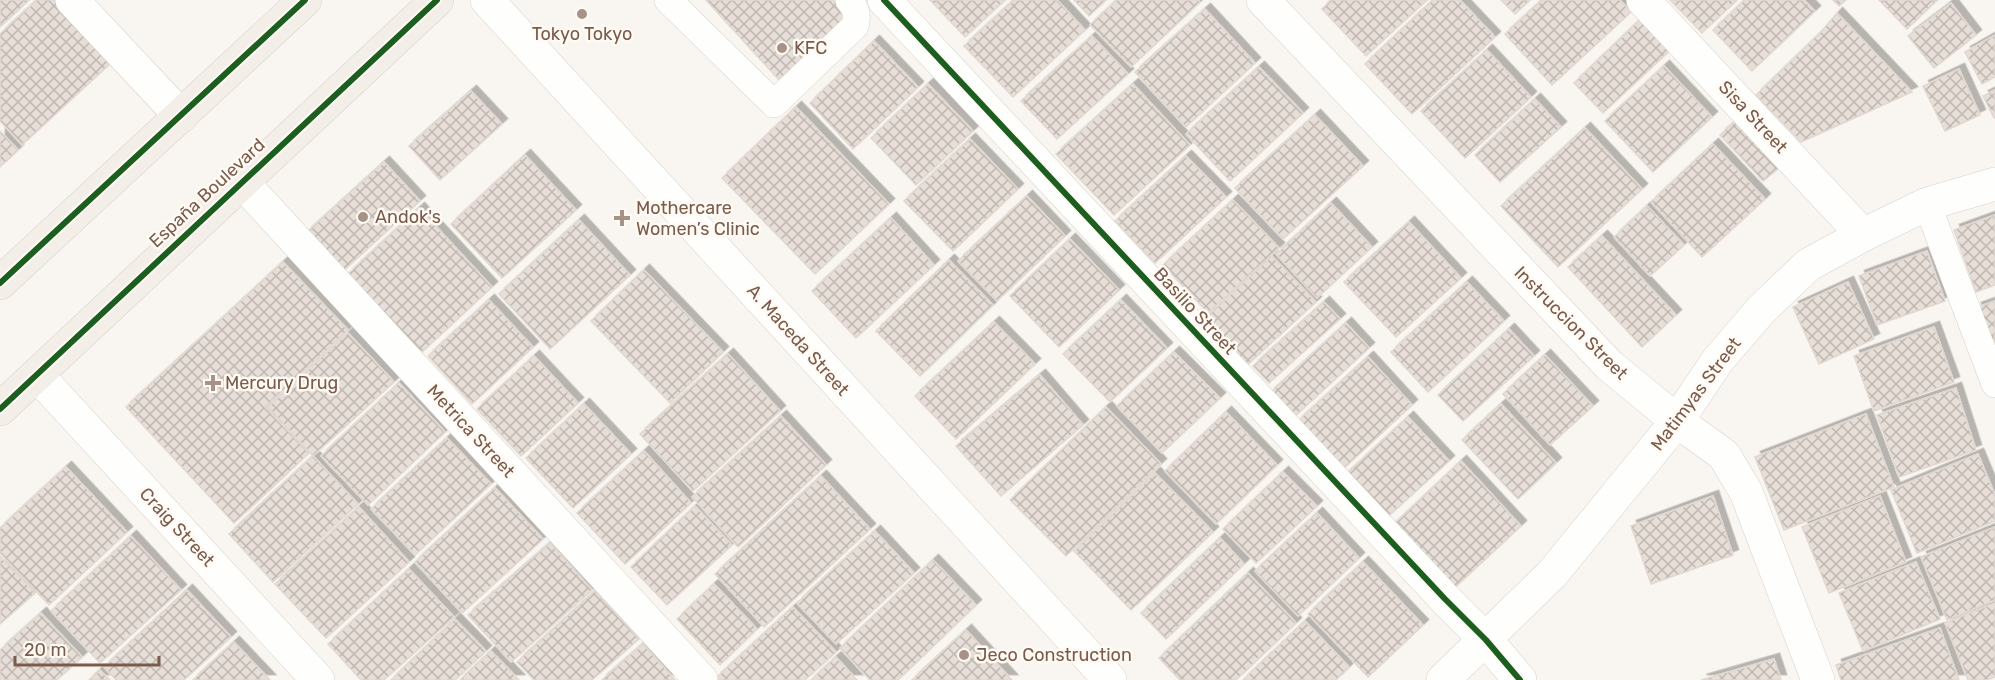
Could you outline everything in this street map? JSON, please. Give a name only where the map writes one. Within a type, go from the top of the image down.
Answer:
[{"type":"main road","points":[[0,283],[305,0]]},
{"type":"main road","name":"España Boulevard","points":[[0,409],[436,0]]},
{"type":"street","points":[[72,0],[181,116]]},
{"type":"street","name":"A. Maceda Street","points":[[487,0],[1110,680]]},
{"type":"street","name":"Basilio Street","points":[[884,0],[1486,640]]},
{"type":"street","name":"Instruccion Street","points":[[1263,0],[1609,365],[1677,421],[1724,455],[1746,492],[1818,680]]},
{"type":"street","name":"Sisa Street","points":[[1643,0],[1863,235]]},
{"type":"street","name":"Metrica Street","points":[[241,182],[701,680]]},
{"type":"street","name":"Matimyas Street","points":[[1443,680],[1552,574],[1677,421],[1718,360],[1761,310],[1808,265],[1927,204],[1995,184]]},
{"type":"street","name":"Craig Street","points":[[37,375],[318,680]]},
{"type":"street","points":[[1486,640],[1520,680]]},
{"type":"lane","points":[[668,0],[774,104],[855,26],[857,18],[849,0]]},
{"type":"lane","points":[[1927,204],[1995,384]]},
{"type":"building","points":[[0,0],[29,0],[0,27]]},
{"type":"building","points":[[37,0],[54,0],[112,62],[22,145],[0,121],[0,34]]},
{"type":"building","name":"KFC","points":[[706,0],[834,0],[849,16],[779,80]]},
{"type":"building","points":[[930,0],[1005,0],[965,37]]},
{"type":"building","points":[[1014,0],[1057,0],[1085,30],[1013,97],[964,46]]},
{"type":"building","points":[[1074,0],[1106,0],[1089,16]]},
{"type":"building","points":[[1117,0],[1198,0],[1200,2],[1131,67],[1090,25]]},
{"type":"building","points":[[1331,0],[1427,0],[1366,56],[1322,9]]},
{"type":"building","points":[[1433,0],[1460,0],[1495,37],[1412,114],[1365,64]]},
{"type":"building","points":[[1501,0],[1530,0],[1515,14]]},
{"type":"building","points":[[1542,0],[1620,0],[1631,12],[1552,85],[1505,34]]},
{"type":"building","points":[[1670,0],[1737,0],[1702,33]]},
{"type":"building","points":[[1745,0],[1804,0],[1815,11],[1752,71],[1713,30]]},
{"type":"building","points":[[1833,0],[1846,0],[1839,6]]},
{"type":"building","points":[[1879,0],[1937,0],[1907,29]]},
{"type":"building","points":[[1951,3],[1976,35],[1934,68],[1908,36]]},
{"type":"building","points":[[1205,9],[1255,63],[1186,127],[1135,72]]},
{"type":"building","points":[[1650,10],[1680,41],[1603,113],[1574,83]]},
{"type":"building","points":[[1837,13],[1912,92],[1801,142],[1756,95],[1820,33]]},
{"type":"building","points":[[1995,35],[1995,77],[1982,84],[1965,52]]},
{"type":"building","points":[[1092,36],[1128,74],[1057,139],[1021,101]]},
{"type":"building","points":[[874,41],[918,87],[853,149],[810,103]]},
{"type":"building","points":[[1487,50],[1531,97],[1465,158],[1421,111]]},
{"type":"building","points":[[1664,66],[1712,117],[1653,172],[1605,121]]},
{"type":"building","points":[[1259,67],[1303,113],[1230,181],[1186,134]]},
{"type":"building","points":[[1959,69],[1980,115],[1945,131],[1923,86]]},
{"type":"building","points":[[928,84],[973,131],[916,185],[871,138]]},
{"type":"building","points":[[1133,84],[1190,145],[1114,215],[1056,154]]},
{"type":"building","points":[[1995,90],[1995,117],[1994,118],[1983,96]]},
{"type":"building","points":[[471,91],[502,124],[440,180],[409,146]]},
{"type":"building","points":[[1535,99],[1561,127],[1500,182],[1475,155]]},
{"type":"building","points":[[796,107],[889,204],[815,274],[722,178]]},
{"type":"building","points":[[1315,115],[1363,166],[1283,239],[1235,188]]},
{"type":"building","points":[[1736,121],[1779,168],[1763,181],[1720,135]]},
{"type":"building","points":[[1585,128],[1642,189],[1558,267],[1501,206]]},
{"type":"building","points":[[0,131],[18,150],[0,167]]},
{"type":"building","points":[[970,139],[1018,189],[953,251],[904,201]]},
{"type":"building","points":[[1713,144],[1765,199],[1702,257],[1651,202]]},
{"type":"building","points":[[525,155],[576,210],[502,278],[451,224]]},
{"type":"building","points":[[1186,156],[1226,197],[1155,263],[1115,221]]},
{"type":"building","name":"Andok's","points":[[384,162],[420,201],[342,272],[306,233]]},
{"type":"building","points":[[1027,196],[1065,236],[997,301],[958,261]]},
{"type":"building","points":[[1233,200],[1279,248],[1208,313],[1163,265]]},
{"type":"building","points":[[1331,203],[1372,247],[1317,298],[1276,254]]},
{"type":"building","points":[[1647,206],[1684,245],[1650,276],[1614,237]]},
{"type":"building","points":[[419,208],[492,287],[421,353],[348,274]]},
{"type":"building","points":[[1995,215],[1995,285],[1976,292],[1954,230]]},
{"type":"building","points":[[891,218],[934,265],[856,338],[812,291]]},
{"type":"building","points":[[579,220],[630,275],[550,349],[499,294]]},
{"type":"building","points":[[1409,222],[1461,278],[1396,337],[1344,282]]},
{"type":"building","points":[[1602,236],[1676,315],[1642,347],[1568,267]]},
{"type":"building","points":[[1070,239],[1119,290],[1059,347],[1010,296]]},
{"type":"building","points":[[1927,251],[1945,301],[1877,325],[1859,276]]},
{"type":"building","points":[[1272,256],[1316,302],[1244,368],[1201,322]]},
{"type":"building","points":[[949,260],[993,305],[920,376],[876,331]]},
{"type":"building","points":[[283,262],[348,330],[265,407],[309,453],[234,523],[126,407]]},
{"type":"building","points":[[644,270],[723,352],[670,403],[591,321]]},
{"type":"building","points":[[1467,282],[1504,321],[1428,392],[1391,352]]},
{"type":"building","points":[[1848,282],[1874,339],[1819,364],[1793,307]]},
{"type":"building","points":[[489,300],[533,347],[472,404],[428,356]]},
{"type":"building","points":[[1121,300],[1167,348],[1110,402],[1063,354]]},
{"type":"building","points":[[1995,301],[1995,355],[1976,308]]},
{"type":"building","points":[[1324,302],[1340,319],[1269,383],[1253,366]]},
{"type":"building","points":[[994,322],[1035,364],[956,439],[915,396]]},
{"type":"building","points":[[1346,323],[1369,348],[1293,418],[1269,394]]},
{"type":"building","points":[[1934,327],[1954,382],[1874,411],[1854,356]]},
{"type":"building","points":[[1509,329],[1534,356],[1463,421],[1438,395]]},
{"type":"building","points":[[348,333],[394,382],[313,456],[268,407]]},
{"type":"building","points":[[1174,352],[1220,398],[1162,453],[1117,406]]},
{"type":"building","points":[[728,354],[780,411],[693,491],[640,434]]},
{"type":"building","points":[[1545,355],[1593,406],[1550,445],[1503,394]]},
{"type":"building","points":[[534,356],[578,403],[521,456],[477,409]]},
{"type":"building","points":[[1368,357],[1412,405],[1342,470],[1297,422]]},
{"type":"building","points":[[1040,375],[1083,425],[1001,496],[956,446]]},
{"type":"building","points":[[399,383],[445,432],[368,505],[321,456]]},
{"type":"building","points":[[1956,388],[1976,450],[1899,477],[1877,415]]},
{"type":"building","points":[[584,404],[631,454],[573,508],[526,458]]},
{"type":"building","points":[[1501,404],[1556,463],[1518,499],[1462,440]]},
{"type":"building","points":[[1106,407],[1161,464],[1066,556],[1010,500]]},
{"type":"building","points":[[1226,412],[1277,465],[1216,524],[1165,471]]},
{"type":"building","points":[[1866,414],[1894,487],[1784,530],[1755,457]]},
{"type":"building","points":[[781,416],[826,465],[738,547],[692,497]]},
{"type":"building","points":[[1408,417],[1449,461],[1381,523],[1340,480]]},
{"type":"building","points":[[447,438],[491,484],[415,555],[371,509]]},
{"type":"building","points":[[644,451],[691,503],[625,564],[577,513]]},
{"type":"building","points":[[1978,454],[1995,495],[1995,521],[1917,553],[1891,490]]},
{"type":"building","points":[[313,456],[358,504],[273,582],[229,534]]},
{"type":"building","points":[[1461,461],[1521,526],[1449,593],[1389,529]]},
{"type":"building","points":[[66,467],[127,532],[49,605],[0,553],[0,528]]},
{"type":"building","points":[[1283,472],[1317,506],[1256,563],[1223,529]]},
{"type":"building","points":[[1155,473],[1213,532],[1131,610],[1074,551]]},
{"type":"building","points":[[821,476],[870,529],[764,627],[715,574]]},
{"type":"building","points":[[495,488],[543,539],[462,613],[415,562]]},
{"type":"building","points":[[1713,496],[1733,555],[1651,584],[1631,526]]},
{"type":"building","points":[[1880,496],[1906,562],[1829,593],[1802,527]]},
{"type":"building","points":[[695,506],[732,545],[667,605],[631,567]]},
{"type":"building","points":[[359,507],[409,562],[326,638],[275,584]]},
{"type":"building","points":[[1317,513],[1359,558],[1298,616],[1255,571]]},
{"type":"building","points":[[1995,527],[1995,600],[1947,620],[1921,557]]},
{"type":"building","points":[[875,531],[914,573],[836,644],[797,603]]},
{"type":"building","points":[[131,536],[181,590],[100,663],[51,611]]},
{"type":"building","points":[[1220,538],[1244,564],[1166,639],[1141,613]]},
{"type":"building","points":[[550,543],[592,590],[511,662],[468,615]]},
{"type":"building","points":[[0,556],[35,593],[0,624]]},
{"type":"building","points":[[933,560],[976,605],[898,680],[870,680],[840,648]]},
{"type":"building","points":[[1363,562],[1423,625],[1368,677],[1308,614]]},
{"type":"building","points":[[1916,562],[1940,619],[1863,651],[1839,593]]},
{"type":"building","points":[[409,569],[454,617],[384,680],[361,680],[328,644]]},
{"type":"building","points":[[1248,573],[1296,623],[1236,680],[1180,680],[1159,658]]},
{"type":"building","points":[[714,584],[757,629],[720,665],[677,619]]},
{"type":"building","points":[[187,590],[231,637],[184,680],[116,680],[104,667]]},
{"type":"building","points":[[595,591],[639,639],[592,680],[534,680],[517,662]]},
{"type":"building","points":[[1995,603],[1995,677],[1987,680],[1968,680],[1945,623]]},
{"type":"building","points":[[793,607],[836,652],[805,680],[718,680],[716,678]]},
{"type":"building","points":[[41,613],[82,657],[57,680],[0,680],[0,650]]},
{"type":"building","points":[[455,619],[486,651],[455,680],[391,680]]},
{"type":"building","points":[[1305,621],[1349,667],[1336,680],[1243,680]]},
{"type":"building","points":[[1940,628],[1959,680],[1841,680],[1836,665]]},
{"type":"building","name":"Jeco Construction","points":[[966,630],[1012,680],[912,680]]},
{"type":"building","points":[[234,642],[270,680],[193,680]]},
{"type":"building","points":[[643,644],[675,680],[602,680]]},
{"type":"building","points":[[491,651],[519,680],[460,680]]},
{"type":"building","points":[[836,657],[857,680],[811,680]]},
{"type":"building","points":[[1774,659],[1781,680],[1701,680]]},
{"type":"building","points":[[100,670],[110,680],[89,680]]},
{"type":"cycle path","points":[[0,283],[305,0]]},
{"type":"cycle path","points":[[0,409],[437,0]]},
{"type":"cycle path","points":[[884,0],[1486,640],[1520,680]]},
{"type":"place","name":"Tokyo Tokyo","points":[[582,14]]},
{"type":"place","name":"KFC","points":[[782,48]]},
{"type":"place","name":"Andok's","points":[[363,217]]},
{"type":"place","name":"Mothercare Women’s Clinic","points":[[622,218]]},
{"type":"place","name":"Mercury Drug","points":[[213,383]]},
{"type":"place","name":"Jeco Construction","points":[[964,655]]}]
